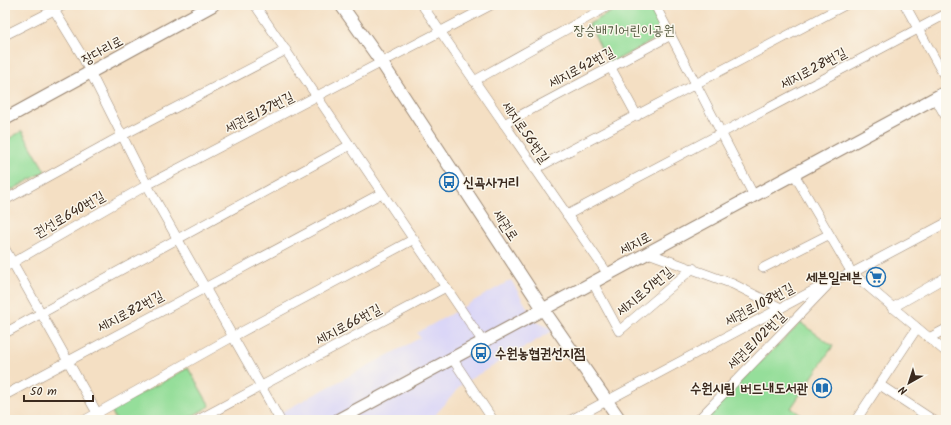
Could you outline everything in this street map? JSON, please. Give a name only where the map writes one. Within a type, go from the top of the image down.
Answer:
[{"type":"street","points":[[5,35],[53,8],[64,5]]},
{"type":"street","name":"장다리로","points":[[5,119],[90,74],[213,5]]},
{"type":"street","points":[[255,5],[483,342]]},
{"type":"street","name":"세권로","points":[[341,5],[382,63],[543,309],[620,420]]},
{"type":"street","name":"세지로56번길","points":[[422,5],[608,274]]},
{"type":"street","name":"세권로137번길","points":[[147,185],[318,97],[491,5]]},
{"type":"street","points":[[474,81],[610,5]]},
{"type":"street","points":[[655,5],[754,196]]},
{"type":"street","points":[[535,169],[845,5]]},
{"type":"street","points":[[905,5],[946,80]]},
{"type":"street","points":[[53,8],[71,36],[123,135],[147,185],[234,336],[280,420]]},
{"type":"street","name":"세지로28번길","points":[[721,132],[946,14]]},
{"type":"street","name":"세지로42번길","points":[[504,124],[671,35]]},
{"type":"street","points":[[5,200],[123,135],[286,50]]},
{"type":"street","points":[[610,68],[637,116]]},
{"type":"street","points":[[941,95],[946,117]]},
{"type":"street","name":"세지로","points":[[338,420],[941,95]]},
{"type":"street","points":[[567,215],[721,132]]},
{"type":"street","points":[[5,333],[350,145]]},
{"type":"street","points":[[794,174],[828,235],[852,273],[946,352]]},
{"type":"street","name":"권선로640번길","points":[[9,265],[147,185]]},
{"type":"street","points":[[205,287],[382,193]]},
{"type":"street","name":"세권로108번길","points":[[571,420],[833,280],[852,273],[946,223]]},
{"type":"street","points":[[763,268],[828,235]]},
{"type":"street","points":[[85,420],[100,417],[234,336],[414,239]]},
{"type":"street","points":[[5,249],[9,265],[42,313],[100,417]]},
{"type":"street","name":"세지로51번길","points":[[648,253],[693,268],[733,284],[781,308]]},
{"type":"street","name":"세지로51번길","points":[[593,282],[619,331],[693,268]]},
{"type":"street","points":[[892,308],[946,277]]},
{"type":"street","name":"세권로102번길","points":[[698,420],[833,280]]},
{"type":"street","name":"세지로82번길","points":[[5,395],[205,287]]},
{"type":"street","name":"세지로66번길","points":[[262,386],[446,287]]},
{"type":"street","points":[[856,420],[917,328]]},
{"type":"street","points":[[929,338],[946,329]]},
{"type":"street","points":[[452,358],[493,420]]},
{"type":"street","points":[[880,385],[933,420]]},
{"type":"street","points":[[198,420],[262,386]]},
{"type":"shaded area","points":[[511,280],[535,321],[554,330],[462,384],[431,420],[267,420],[420,338],[417,333]]},
{"type":"green space","name":"장승배기어린이공원","points":[[624,5],[650,5],[663,31],[661,36],[609,64],[589,24]]},
{"type":"green space","points":[[22,131],[45,171],[5,194],[5,141]]},
{"type":"green space","points":[[801,323],[833,346],[791,408],[808,420],[701,419]]},
{"type":"green space","points":[[188,368],[210,406],[185,420],[116,420],[111,410]]},
{"type":"place","name":"신곡사거리","points":[[449,182]]},
{"type":"place","name":"세븐일레븐","points":[[876,277]]},
{"type":"place","name":"수원농협권선지점","points":[[481,353]]},
{"type":"place","name":"수원시립 버드내도서관","points":[[822,388]]}]
